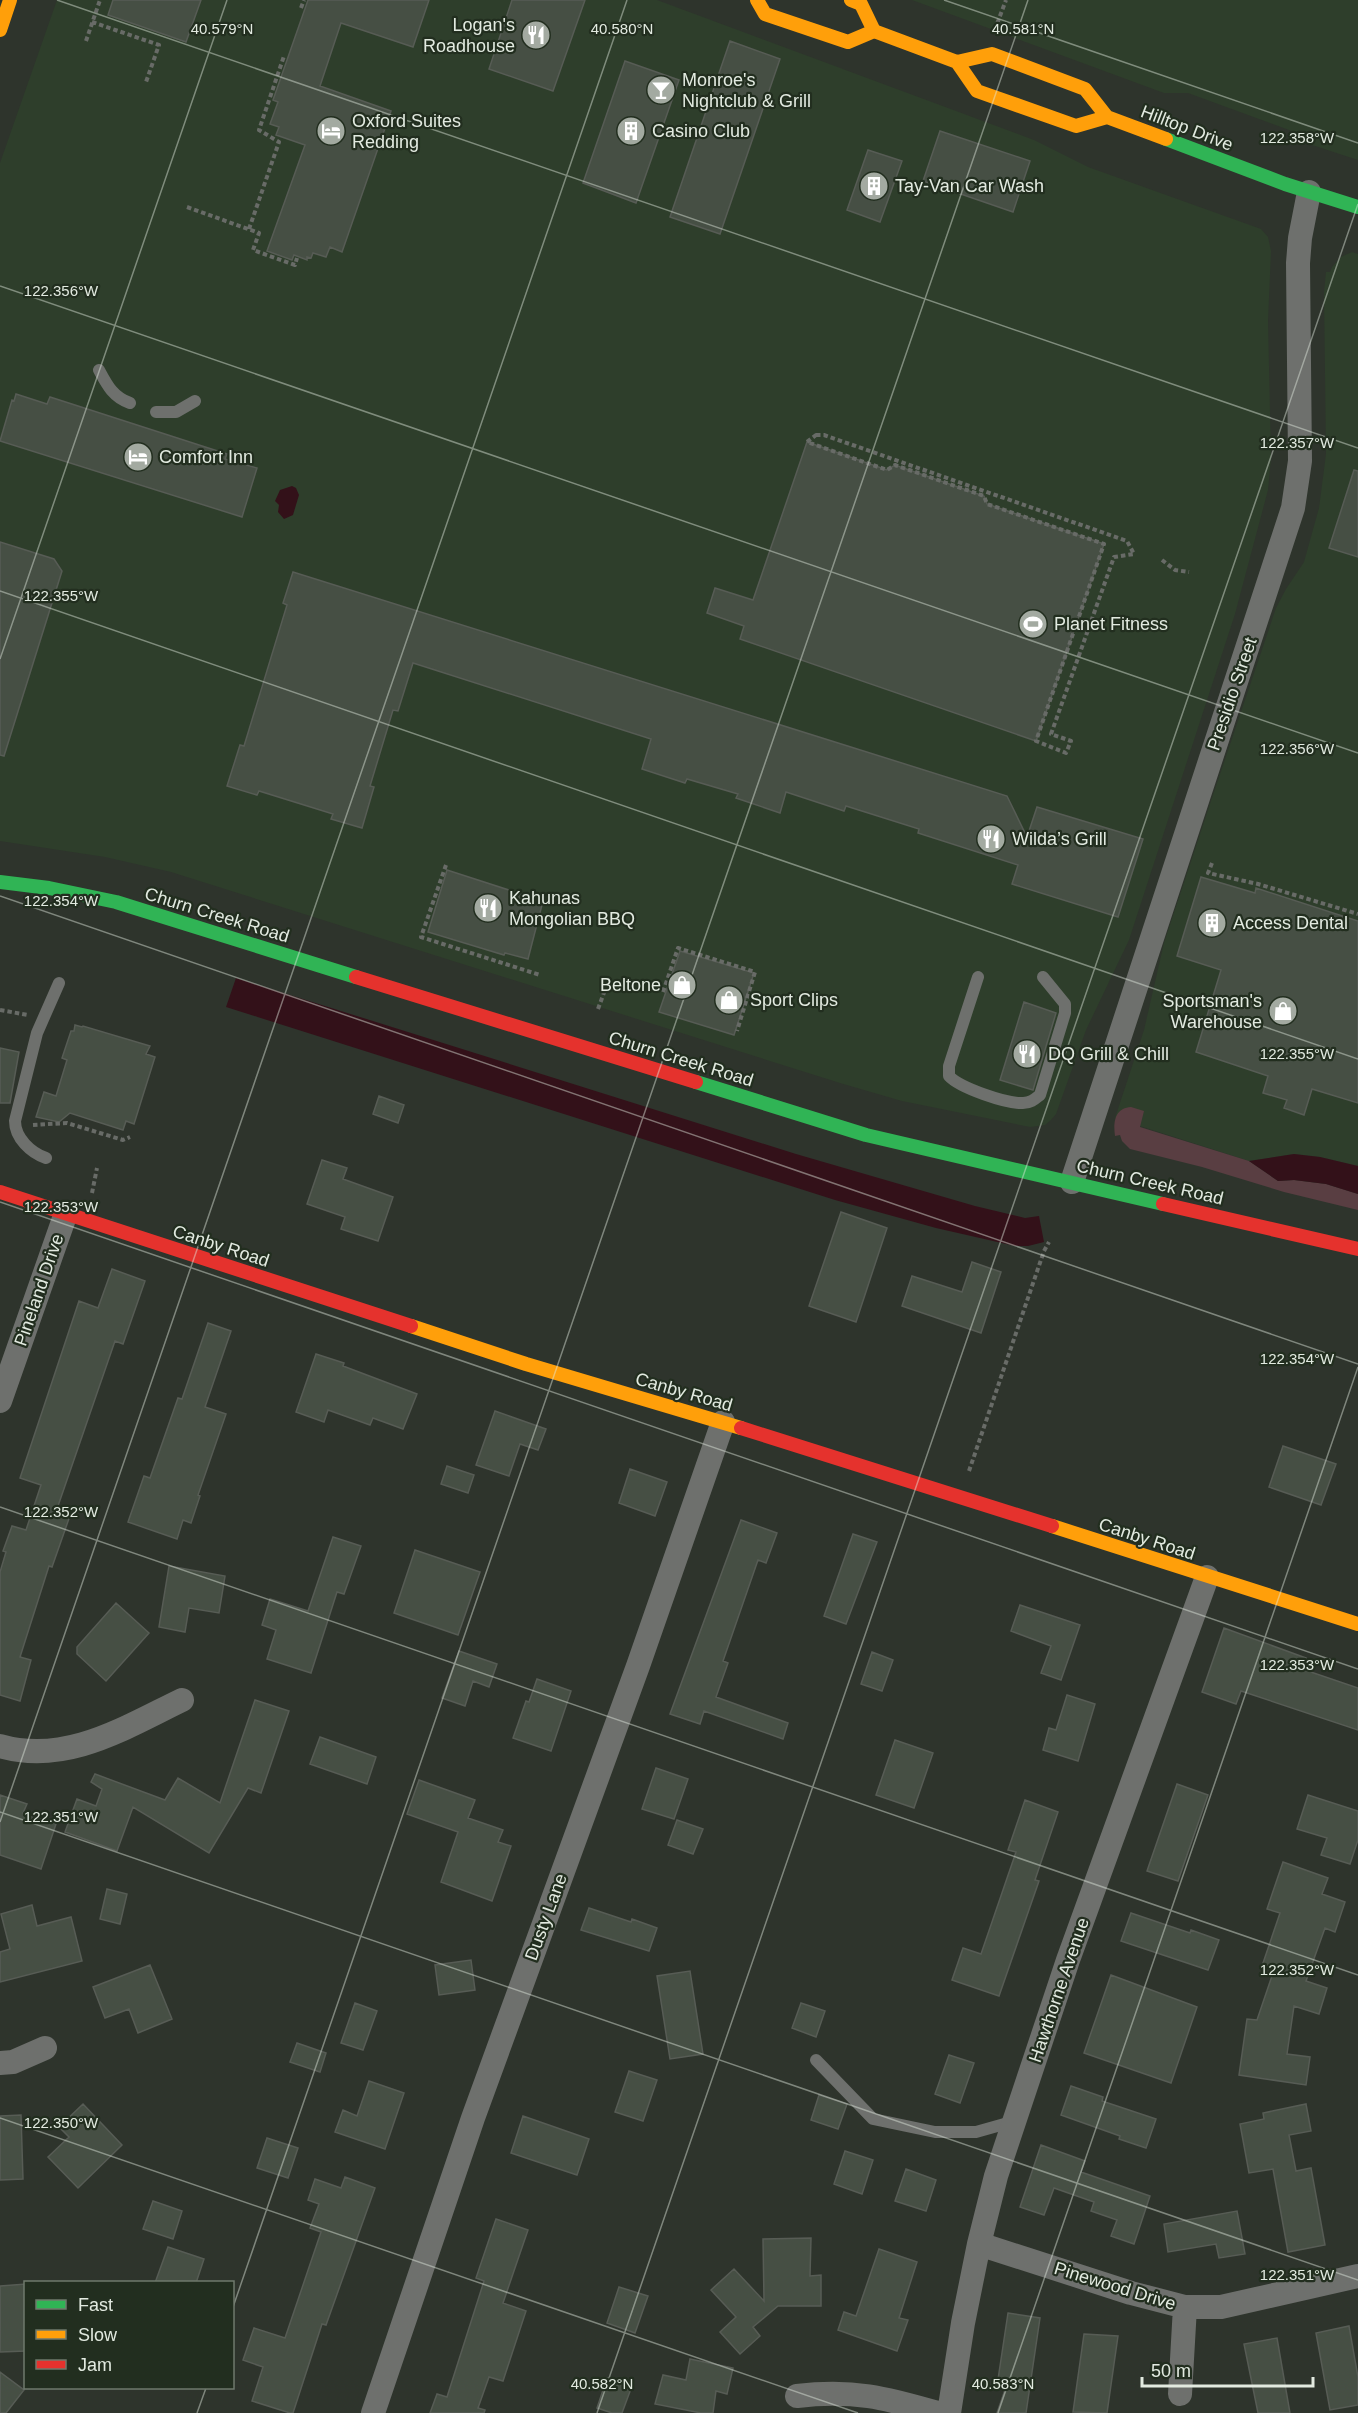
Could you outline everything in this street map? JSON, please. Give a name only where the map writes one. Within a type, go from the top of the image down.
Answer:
[{"type":"main road","points":[[0,30],[10,0]]},
{"type":"main road","points":[[757,0],[765,14],[848,42],[874,30]]},
{"type":"main road","points":[[851,0],[861,4],[874,30],[957,62],[992,54],[1085,89],[1107,117],[1076,126],[977,91],[957,62]]},
{"type":"main road","name":"Hilltop Drive","points":[[1107,117],[1309,192],[1358,207]]},
{"type":"main road","name":"Churn Creek Road","points":[[0,882],[49,888],[116,902],[866,1135],[1358,1250]]},
{"type":"main road","name":"Canby Road","points":[[0,1192],[526,1364],[723,1422],[1358,1624]]},
{"type":"street","name":"Presidio Street","points":[[1072,1182],[1293,508],[1300,461],[1298,263],[1300,238],[1309,192]]},
{"type":"street","name":"Pineland Drive","points":[[0,1401],[66,1213]]},
{"type":"street","name":"Dusty Lane","points":[[374,2413],[473,2118],[638,1666],[723,1422]]},
{"type":"street","name":"Hawthorne Avenue","points":[[949,2413],[963,2323],[996,2176],[1068,1960],[1207,1577]]},
{"type":"street","points":[[0,1746],[20,1752],[35,1752],[84,1745],[182,1700]]},
{"type":"street","points":[[0,2063],[13,2062],[45,2048]]},
{"type":"street","name":"Pinewood Drive","points":[[979,2244],[1131,2293],[1185,2307],[1221,2307],[1358,2276]]},
{"type":"street","points":[[1180,2394],[1185,2307]]},
{"type":"street","points":[[797,2396],[841,2392],[860,2394],[880,2397],[938,2413]]},
{"type":"lane","points":[[99,370],[111,391],[120,400],[130,403]]},
{"type":"lane","points":[[156,412],[176,412],[195,401]]},
{"type":"lane","points":[[978,977],[949,1066],[949,1076],[956,1084],[977,1092],[1022,1103],[1032,1101],[1040,1095],[1065,1012],[1065,1004],[1043,977]]},
{"type":"lane","points":[[46,1158],[34,1153],[25,1143],[15,1130],[15,1121],[37,1033],[59,983]]},
{"type":"lane","points":[[816,2061],[873,2119],[935,2132],[976,2132],[1015,2121]]},
{"type":"path","points":[[86,41],[100,0]]},
{"type":"path","points":[[301,8],[304,0]]},
{"type":"path","points":[[1006,0],[997,24],[1006,28]]},
{"type":"path","points":[[93,22],[159,45],[146,82]]},
{"type":"path","points":[[249,229],[279,142],[259,130],[284,56]]},
{"type":"path","points":[[187,207],[259,233],[253,250],[295,265],[297,258]]},
{"type":"path","points":[[816,435],[824,435],[1127,541],[1134,554],[1114,557],[1051,734],[1071,741],[1066,753],[1036,741],[1104,544],[987,504],[984,496],[895,465],[886,470],[807,442],[816,435]]},
{"type":"path","points":[[1162,560],[1175,570],[1189,572]]},
{"type":"path","points":[[1212,863],[1208,873],[1258,884],[1358,914]]},
{"type":"path","points":[[446,865],[421,937],[540,975]]},
{"type":"path","points":[[663,992],[678,948],[755,972],[737,1031]]},
{"type":"path","points":[[598,1009],[605,990]]},
{"type":"path","points":[[0,1010],[35,1016]]},
{"type":"path","points":[[26,1127],[36,1124],[67,1123],[123,1140],[130,1137]]},
{"type":"path","points":[[92,1194],[97,1168]]},
{"type":"path","points":[[967,1476],[1049,1242]]},
{"type":"shaded area","points":[[57,0],[657,0],[1034,140],[1088,167],[1261,229],[1268,237],[1271,251],[1268,321],[1271,458],[1268,490],[1235,614],[1129,940],[1086,1030],[1056,1114],[1051,1120],[1045,1125],[1030,1127],[902,1101],[171,872],[105,857],[0,841],[0,163]]},
{"type":"shaded area","points":[[912,0],[1358,0],[1358,160],[1309,144],[1311,138],[1188,93],[1164,93]]},
{"type":"shaded area","points":[[1352,252],[1358,254],[1358,1166],[1320,1157],[1294,1154],[1249,1161],[1115,1118],[1144,1030],[1164,943],[1212,798],[1276,608],[1304,562],[1319,508],[1326,454],[1324,292],[1326,272],[1330,272],[1341,257]]},
{"type":"shaded area","points":[[292,486],[296,488],[299,495],[293,515],[284,519],[278,512],[279,505],[275,501],[280,490]]},
{"type":"shaded area","points":[[236,978],[796,1154],[975,1206],[1025,1218],[1039,1216],[1044,1242],[1015,1246],[936,1228],[835,1200],[226,1007]]},
{"type":"shaded area","points":[[1131,1107],[1144,1111],[1140,1127],[1249,1161],[1278,1181],[1294,1180],[1326,1184],[1358,1194],[1358,1210],[1130,1149],[1122,1141],[1120,1135],[1115,1136],[1114,1126],[1118,1113]]},
{"type":"shaded area","points":[[1294,1154],[1320,1157],[1358,1166],[1358,1194],[1326,1184],[1294,1180],[1278,1181],[1249,1161]]},
{"type":"building","points":[[113,0],[201,0],[186,42],[108,15]]},
{"type":"building","name":"Oxford Suites Redding","points":[[308,0],[429,0],[413,47],[341,23],[320,86],[391,111],[342,252],[330,247],[326,257],[313,253],[311,258],[307,257],[307,260],[294,255],[292,260],[267,251],[305,145],[276,135],[279,127],[270,124],[278,102],[273,100]]},
{"type":"building","name":"Logan's Roadhouse","points":[[512,0],[585,0],[553,91],[489,69]]},
{"type":"building","points":[[730,41],[780,59],[720,234],[670,217]]},
{"type":"building","name":"Casino Club","points":[[625,61],[679,80],[636,203],[583,183]]},
{"type":"building","points":[[940,131],[1030,161],[1013,212],[923,181]]},
{"type":"building","name":"Tay-Van Car Wash","points":[[868,150],[902,161],[880,222],[847,210]]},
{"type":"building","name":"Comfort Inn","points":[[16,394],[47,404],[50,397],[227,454],[225,459],[257,468],[242,517],[0,441],[12,400],[14,401]]},
{"type":"building","points":[[807,442],[887,470],[895,465],[984,496],[987,504],[1104,544],[1036,741],[740,639],[744,626],[707,613],[715,588],[753,600]]},
{"type":"building","points":[[1354,470],[1358,471],[1358,557],[1329,548]]},
{"type":"building","points":[[0,542],[54,559],[62,571],[4,756],[0,755]]},
{"type":"building","points":[[293,572],[1007,796],[1027,837],[1037,807],[1143,839],[1118,917],[1012,884],[1018,865],[918,833],[919,829],[846,806],[844,811],[786,792],[780,813],[736,798],[738,794],[687,779],[685,783],[642,769],[651,739],[413,663],[398,711],[393,710],[370,786],[374,787],[362,828],[331,819],[333,814],[259,791],[257,795],[227,786],[240,745],[244,746],[287,605],[283,603]]},
{"type":"building","name":"Kahunas Mongolian BBQ","points":[[447,870],[543,901],[528,959],[505,953],[504,955],[428,932]]},
{"type":"building","name":"Sportsman's Warehouse","points":[[1201,877],[1255,893],[1256,888],[1358,921],[1358,1103],[1312,1089],[1304,1115],[1284,1108],[1287,1100],[1263,1093],[1268,1076],[1196,1052],[1221,970],[1177,956]]},
{"type":"building","points":[[680,951],[754,973],[734,1035],[659,1012]]},
{"type":"building","name":"DQ Grill & Chill","points":[[1024,1002],[1056,1013],[1033,1090],[1000,1080]]},
{"type":"building","points":[[75,1025],[150,1046],[146,1054],[155,1057],[134,1124],[126,1121],[123,1130],[70,1113],[59,1122],[36,1117],[44,1092],[56,1096],[67,1060],[62,1058]]},
{"type":"building","points":[[0,1048],[19,1052],[10,1103],[0,1103]]},
{"type":"building","points":[[379,1096],[404,1105],[398,1123],[373,1114]]},
{"type":"building","points":[[322,1160],[347,1168],[343,1179],[393,1197],[378,1241],[341,1229],[345,1217],[307,1204]]},
{"type":"building","points":[[841,1212],[887,1228],[856,1322],[809,1306]]},
{"type":"building","points":[[972,1262],[1001,1272],[981,1333],[902,1306],[912,1276],[962,1292]]},
{"type":"building","points":[[112,1269],[145,1281],[123,1344],[115,1341],[58,1506],[72,1510],[52,1567],[49,1566],[20,1657],[31,1660],[20,1701],[0,1695],[0,1572],[6,1552],[3,1551],[12,1526],[26,1530],[41,1485],[20,1478],[79,1301],[98,1308]]},
{"type":"building","points":[[208,1323],[231,1331],[205,1407],[226,1414],[198,1495],[200,1496],[191,1523],[183,1520],[177,1539],[128,1522],[144,1476],[150,1478],[178,1398],[182,1399]]},
{"type":"building","points":[[316,1354],[344,1363],[343,1366],[417,1394],[403,1429],[373,1418],[370,1425],[328,1410],[324,1422],[296,1412]]},
{"type":"building","points":[[495,1411],[546,1429],[538,1450],[520,1444],[509,1476],[476,1465]]},
{"type":"building","points":[[1283,1446],[1336,1464],[1321,1505],[1269,1487]]},
{"type":"building","points":[[447,1466],[474,1475],[468,1493],[441,1484]]},
{"type":"building","points":[[630,1469],[667,1482],[655,1516],[619,1503]]},
{"type":"building","points":[[741,1520],[777,1533],[766,1563],[758,1560],[723,1661],[728,1663],[716,1697],[788,1723],[783,1739],[704,1711],[700,1724],[670,1714]]},
{"type":"building","points":[[853,1534],[877,1542],[846,1624],[824,1616]]},
{"type":"building","points":[[333,1537],[361,1546],[344,1594],[337,1592],[311,1673],[267,1659],[276,1630],[262,1625],[270,1599],[308,1611]]},
{"type":"building","points":[[415,1550],[480,1572],[458,1635],[394,1613]]},
{"type":"building","points":[[169,1566],[225,1576],[219,1613],[189,1608],[185,1632],[159,1627]]},
{"type":"building","points":[[116,1603],[149,1633],[106,1681],[77,1654],[77,1647]]},
{"type":"building","points":[[1020,1605],[1080,1625],[1061,1680],[1041,1673],[1051,1646],[1011,1631]]},
{"type":"building","points":[[1224,1628],[1306,1658],[1302,1669],[1358,1688],[1358,1730],[1241,1691],[1236,1704],[1202,1692]]},
{"type":"building","points":[[459,1651],[497,1664],[489,1687],[473,1681],[465,1706],[442,1698]]},
{"type":"building","points":[[872,1652],[893,1660],[882,1691],[861,1684]]},
{"type":"building","points":[[537,1679],[571,1691],[551,1751],[513,1738],[526,1701],[529,1702]]},
{"type":"building","points":[[1067,1695],[1095,1704],[1078,1761],[1043,1750],[1049,1728],[1056,1730]]},
{"type":"building","points":[[255,1700],[289,1711],[261,1793],[248,1788],[209,1853],[133,1807],[117,1851],[65,1832],[77,1799],[96,1806],[102,1789],[91,1782],[95,1774],[165,1800],[178,1778],[220,1803]]},
{"type":"building","points":[[320,1737],[376,1757],[367,1784],[310,1764]]},
{"type":"building","points":[[895,1740],[933,1753],[914,1808],[876,1795]]},
{"type":"building","points":[[656,1768],[688,1779],[674,1819],[642,1809]]},
{"type":"building","points":[[419,1780],[475,1800],[468,1818],[503,1830],[498,1842],[511,1846],[492,1901],[441,1882],[458,1832],[407,1814]]},
{"type":"building","points":[[1177,1784],[1208,1795],[1178,1881],[1147,1871]]},
{"type":"building","points":[[0,1795],[27,1804],[23,1813],[56,1824],[41,1869],[0,1855]]},
{"type":"building","points":[[1308,1795],[1358,1811],[1358,1840],[1350,1864],[1321,1855],[1327,1838],[1297,1829]]},
{"type":"building","points":[[1025,1800],[1058,1812],[1035,1880],[1039,1881],[999,1996],[952,1980],[963,1948],[981,1954],[1016,1852],[1008,1850]]},
{"type":"building","points":[[677,1820],[703,1829],[693,1854],[668,1845]]},
{"type":"building","points":[[1283,1862],[1328,1878],[1322,1894],[1345,1902],[1335,1932],[1325,1928],[1306,1981],[1327,1988],[1319,2014],[1294,2006],[1287,2054],[1310,2057],[1306,2085],[1239,2075],[1247,2019],[1257,2020],[1274,1970],[1262,1966],[1280,1913],[1267,1909]]},
{"type":"building","points":[[107,1889],[127,1894],[120,1924],[100,1919]]},
{"type":"building","points":[[32,1905],[37,1926],[71,1917],[82,1961],[0,1982],[0,1952],[10,1949],[1,1914]]},
{"type":"building","points":[[589,1908],[657,1928],[649,1951],[581,1930]]},
{"type":"building","points":[[1131,1913],[1190,1933],[1191,1930],[1219,1940],[1208,1970],[1121,1941]]},
{"type":"building","points":[[471,1960],[475,1990],[439,1995],[435,1965]]},
{"type":"building","points":[[150,1965],[172,2019],[138,2033],[129,2009],[105,2018],[93,1987]]},
{"type":"building","points":[[690,1971],[703,2054],[670,2059],[657,1976]]},
{"type":"building","points":[[1111,1975],[1197,2007],[1171,2083],[1084,2053]]},
{"type":"building","points":[[355,2003],[377,2011],[363,2050],[341,2043]]},
{"type":"building","points":[[801,2003],[825,2011],[816,2037],[792,2028]]},
{"type":"building","points":[[297,2043],[326,2053],[320,2072],[290,2062]]},
{"type":"building","points":[[949,2055],[974,2063],[960,2103],[935,2094]]},
{"type":"building","points":[[629,2071],[657,2080],[643,2121],[615,2112]]},
{"type":"building","points":[[369,2081],[404,2093],[385,2149],[335,2132],[343,2110],[357,2116]]},
{"type":"building","points":[[1071,2086],[1103,2097],[1102,2101],[1156,2119],[1146,2148],[1061,2115]]},
{"type":"building","points":[[819,2095],[847,2104],[838,2129],[811,2120]]},
{"type":"building","points":[[83,2104],[122,2145],[78,2188],[48,2157],[69,2137],[59,2127]]},
{"type":"building","points":[[1306,2104],[1311,2131],[1289,2135],[1296,2171],[1311,2168],[1325,2245],[1288,2252],[1273,2169],[1249,2173],[1240,2124],[1264,2119],[1263,2113]]},
{"type":"building","points":[[21,2115],[23,2179],[0,2180],[0,2116]]},
{"type":"building","points":[[523,2116],[589,2139],[577,2175],[511,2153]]},
{"type":"building","points":[[267,2138],[298,2148],[288,2178],[257,2168]]},
{"type":"building","points":[[1041,2145],[1085,2161],[1081,2172],[1150,2196],[1134,2244],[1111,2236],[1117,2220],[1091,2211],[1094,2202],[1054,2188],[1044,2215],[1020,2207]]},
{"type":"building","points":[[845,2151],[873,2160],[862,2194],[834,2184]]},
{"type":"building","points":[[906,2169],[936,2180],[926,2211],[895,2201]]},
{"type":"building","points":[[345,2177],[375,2188],[326,2325],[322,2324],[293,2413],[252,2401],[263,2367],[243,2360],[254,2328],[285,2338],[321,2232],[310,2228],[319,2204],[308,2200],[315,2179],[341,2188]]},
{"type":"building","points":[[153,2201],[182,2211],[173,2239],[143,2229]]},
{"type":"building","points":[[1237,2211],[1245,2254],[1219,2258],[1216,2244],[1168,2252],[1164,2224]]},
{"type":"building","points":[[496,2219],[528,2230],[503,2303],[526,2311],[503,2381],[489,2377],[478,2408],[485,2410],[484,2413],[430,2413],[437,2394],[447,2397],[484,2281],[476,2278]]},
{"type":"building","points":[[811,2238],[810,2276],[821,2275],[821,2306],[778,2306],[753,2327],[760,2336],[740,2354],[720,2332],[736,2317],[711,2290],[734,2269],[764,2301],[763,2239]]},
{"type":"building","points":[[168,2247],[204,2259],[197,2281],[156,2281]]},
{"type":"building","points":[[879,2249],[917,2262],[899,2318],[908,2320],[897,2351],[838,2330],[844,2312],[856,2316]]},
{"type":"building","points":[[24,2284],[24,2351],[0,2352],[0,2286]]},
{"type":"building","points":[[619,2287],[648,2296],[635,2333],[607,2323]]},
{"type":"building","points":[[1008,2313],[1040,2318],[1026,2413],[997,2413],[1006,2387],[997,2386]]},
{"type":"building","points":[[1349,2326],[1358,2377],[1358,2405],[1330,2410],[1316,2333]]},
{"type":"building","points":[[1084,2334],[1118,2336],[1107,2413],[1073,2412]]},
{"type":"building","points":[[1277,2338],[1290,2413],[1258,2413],[1244,2344]]},
{"type":"building","points":[[690,2359],[733,2368],[727,2394],[716,2391],[713,2413],[701,2413],[655,2404],[663,2375],[686,2380]]},
{"type":"building","points":[[0,2372],[24,2390],[6,2413],[0,2413]]},
{"type":"building","points":[[607,2378],[632,2386],[622,2413],[612,2413],[597,2408]]},
{"type":"traffic: fast","points":[[1166,139],[1285,184],[1358,207]]},
{"type":"traffic: fast","points":[[0,882],[49,888],[116,902],[356,977]]},
{"type":"traffic: fast","points":[[696,1082],[866,1135],[1163,1204]]},
{"type":"traffic: slow","points":[[0,30],[10,0]]},
{"type":"traffic: slow","points":[[757,0],[765,14],[848,42],[874,31]]},
{"type":"traffic: slow","points":[[851,0],[861,4],[874,31],[957,62],[992,54],[1085,89],[1107,117],[1166,139]]},
{"type":"traffic: slow","points":[[957,62],[977,91],[1076,126],[1107,117]]},
{"type":"traffic: slow","points":[[411,1326],[526,1364],[741,1428]]},
{"type":"traffic: slow","points":[[1052,1526],[1358,1624]]},
{"type":"traffic: jam","points":[[356,977],[696,1082]]},
{"type":"traffic: jam","points":[[0,1192],[411,1326]]},
{"type":"traffic: jam","points":[[1163,1204],[1358,1249]]},
{"type":"traffic: jam","points":[[741,1428],[1052,1526]]},
{"type":"place","name":"Logan's Roadhouse","points":[[536,35]]},
{"type":"place","name":"Monroe's Nightclub & Grill","points":[[661,90]]},
{"type":"place","name":"Oxford Suites Redding","points":[[331,131]]},
{"type":"place","name":"Casino Club","points":[[631,131]]},
{"type":"place","name":"Tay-Van Car Wash","points":[[874,186]]},
{"type":"place","name":"Comfort Inn","points":[[138,457]]},
{"type":"place","name":"Planet Fitness","points":[[1033,624]]},
{"type":"place","name":"Wilda’s Grill","points":[[991,839]]},
{"type":"place","name":"Kahunas Mongolian BBQ","points":[[488,908]]},
{"type":"place","name":"Access Dental","points":[[1212,923]]},
{"type":"place","name":"Beltone","points":[[682,985]]},
{"type":"place","name":"Sport Clips","points":[[729,1000]]},
{"type":"place","name":"Sportsman's Warehouse","points":[[1283,1011]]},
{"type":"place","name":"DQ Grill & Chill","points":[[1027,1054]]}]
